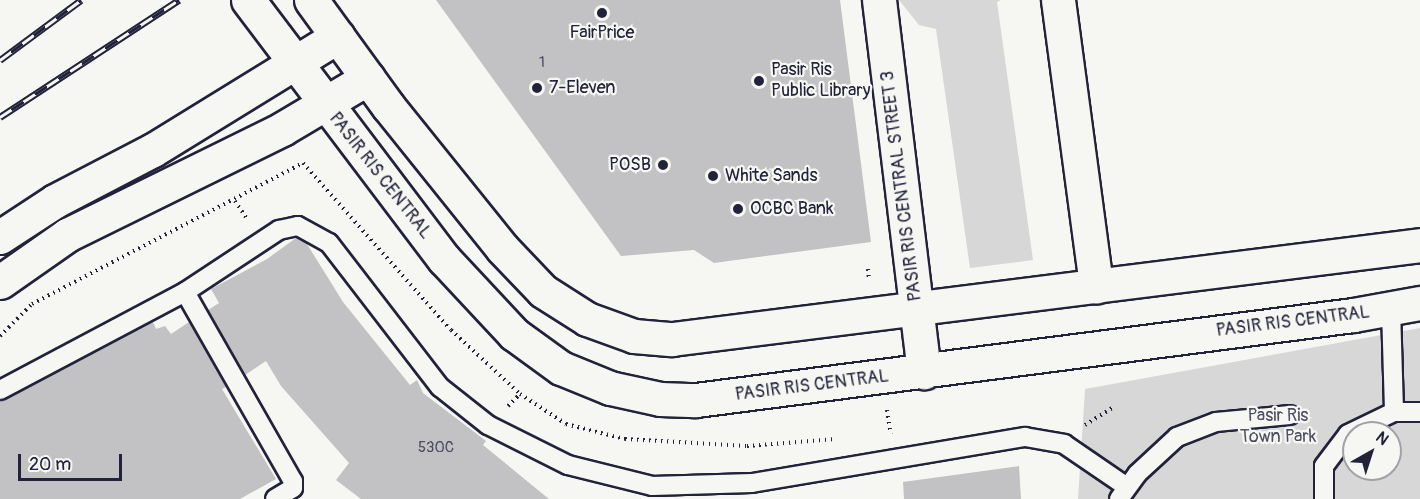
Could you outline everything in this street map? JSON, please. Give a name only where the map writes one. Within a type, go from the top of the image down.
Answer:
[{"type":"street","name":"PASIR RIS CENTRAL","points":[[248,0],[323,104],[444,259],[514,334],[561,368],[610,388],[660,399],[696,400],[924,372],[1406,306]]},
{"type":"street","points":[[311,0],[368,78],[502,248],[543,291],[587,319],[634,336],[672,339],[1420,245]]},
{"type":"street","name":"PASIR RIS CENTRAL STREET 3","points":[[879,0],[924,372]]},
{"type":"street","points":[[1058,0],[1095,286]]},
{"type":"street","points":[[0,237],[55,201],[153,150],[338,36]]},
{"type":"street","name":"PASIR RIS CENTRAL","points":[[0,282],[67,235],[282,129],[368,78]]},
{"type":"lane","points":[[0,390],[185,292],[279,230],[298,226],[317,234],[329,243],[440,387],[488,426],[568,465],[652,486],[752,483],[1024,437],[1064,444],[1123,493],[1177,437],[1216,422],[1290,415]]},
{"type":"lane","points":[[185,292],[293,481],[293,488],[275,499]]},
{"type":"lane","points":[[1394,412],[1406,306]]},
{"type":"lane","points":[[1324,499],[1324,466],[1348,434],[1394,412],[1420,412]]},
{"type":"path","points":[[0,336],[32,304],[303,163]]},
{"type":"path","points":[[510,404],[520,394]]},
{"type":"path","points":[[880,436],[891,434]]},
{"type":"path","points":[[747,446],[847,438]]},
{"type":"green space","points":[[899,0],[1001,0],[997,2],[1033,260],[970,268],[936,29],[919,25]]},
{"type":"green space","name":"Pasir Ris Town Park","points":[[1420,328],[1420,499],[1078,499],[1085,389]]},
{"type":"building","name":"White Sands","points":[[436,0],[840,0],[871,242],[714,263],[694,250],[621,256]]},
{"type":"building","points":[[296,238],[307,244],[343,302],[410,385],[417,380],[423,393],[486,441],[483,445],[549,499],[361,499],[336,480],[349,463],[281,386],[266,361],[245,375],[208,310],[219,303],[211,289],[267,259]]},
{"type":"building","points":[[153,322],[156,329],[165,326],[171,334],[189,322],[226,387],[222,389],[276,479],[240,499],[0,499],[0,401]]},
{"type":"building","points":[[1019,466],[1021,499],[904,499],[903,482]]},
{"type":"railway","points":[[0,60],[81,0]]},
{"type":"railway","points":[[0,117],[179,0]]},
{"type":"place","name":"FairPrice","points":[[602,13]]},
{"type":"place","name":"Pasir Ris Public Library","points":[[759,81]]},
{"type":"place","name":"7-Eleven","points":[[537,88]]},
{"type":"place","name":"POSB","points":[[663,165]]},
{"type":"place","name":"White Sands","points":[[713,176]]},
{"type":"place","name":"OCBC Bank","points":[[738,209]]}]
